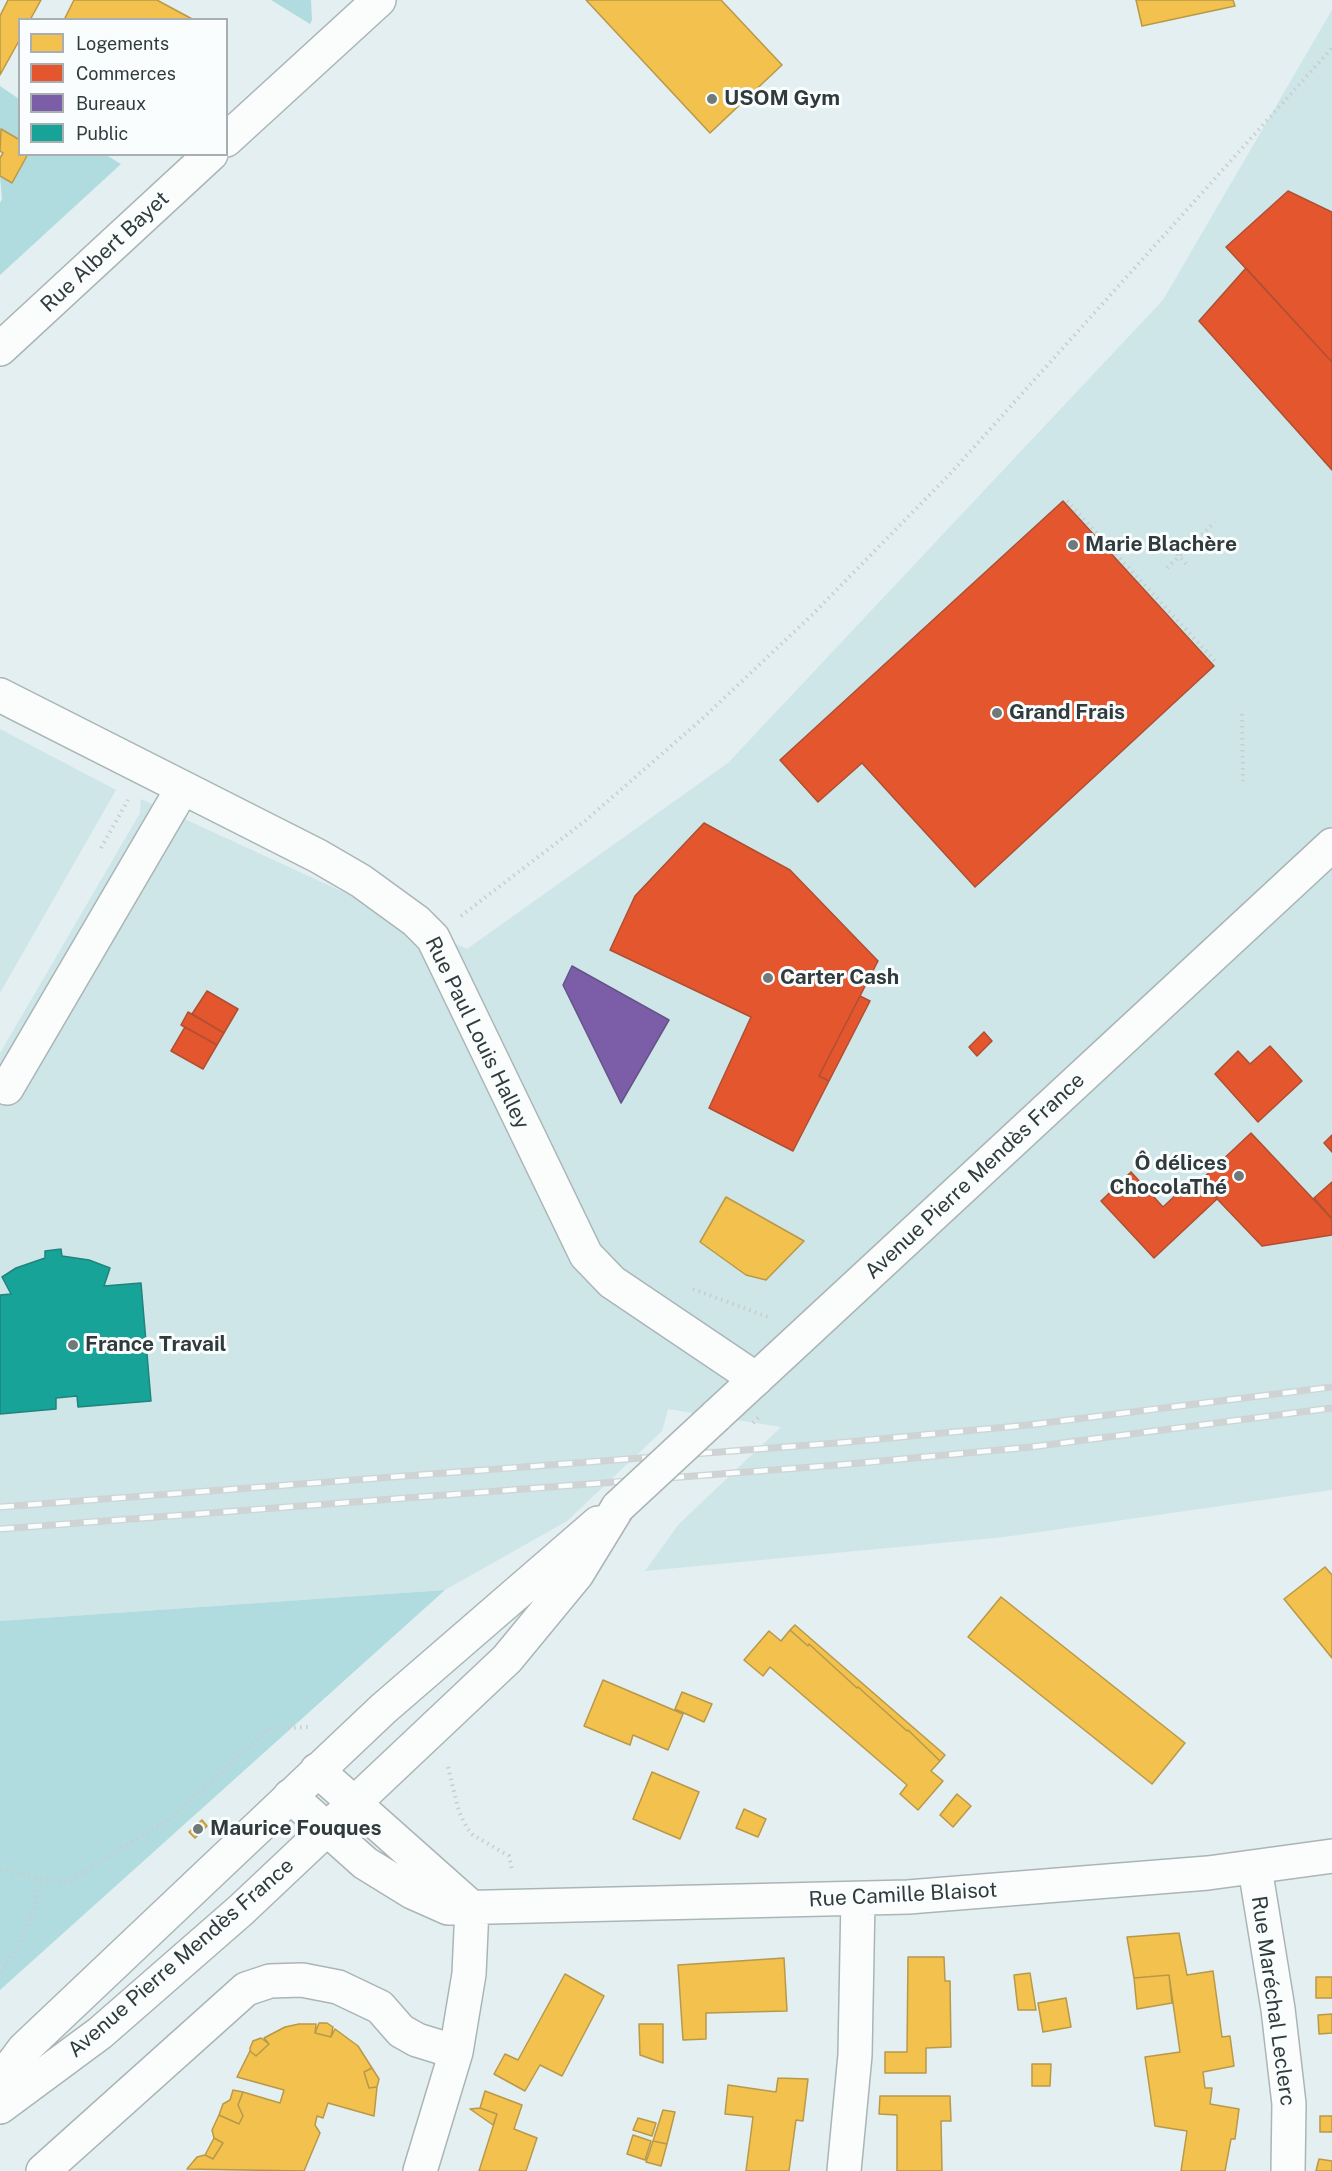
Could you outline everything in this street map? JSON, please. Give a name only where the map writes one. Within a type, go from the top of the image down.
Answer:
[{"type":"street","points":[[228,138],[379,0]]},
{"type":"street","name":"Rue Albert Bayet","points":[[0,349],[209,156]]},
{"type":"street","name":"Rue Paul Louis Halley","points":[[0,696],[361,881],[416,921],[433,938],[586,1255],[612,1282],[756,1379]]},
{"type":"street","points":[[7,1088],[182,789]]},
{"type":"street","name":"Avenue Pierre Mendès France","points":[[0,2081],[24,2049],[318,1770],[522,1587],[618,1507],[1332,845]]},
{"type":"street","name":"Avenue Pierre Mendès France","points":[[0,2108],[100,2033],[241,1910],[507,1659],[577,1575],[618,1507]]},
{"type":"street","points":[[318,1770],[471,1908],[469,1974],[456,2052],[420,2171]]},
{"type":"street","name":"Rue Camille Blaisot","points":[[290,1796],[365,1863],[412,1892],[448,1908],[858,1899],[1255,1868],[1332,1856]]},
{"type":"street","name":"Rue Maréchal Leclerc","points":[[1255,1868],[1278,2009],[1289,2104],[1288,2171]]},
{"type":"street","points":[[844,2171],[855,2055],[858,1899]]},
{"type":"street","points":[[43,2171],[246,1989],[270,1982],[302,1980],[338,1987],[380,2007],[402,2031],[417,2040],[456,2052]]},
{"type":"path","points":[[458,918],[585,821],[702,718],[812,615],[949,475],[1332,48]]},
{"type":"path","points":[[1067,501],[1216,662]]},
{"type":"path","points":[[1167,568],[1215,522]]},
{"type":"path","points":[[1169,545],[1189,567]]},
{"type":"path","points":[[1242,714],[1243,781]]},
{"type":"path","points":[[689,1288],[768,1317]]},
{"type":"path","points":[[0,1869],[40,1879],[67,1882],[168,1820],[269,1729],[312,1727]]},
{"type":"path","points":[[448,1759],[450,1780],[467,1828],[473,1835],[509,1856],[511,1876]]},
{"type":"path","points":[[0,1972],[16,1951],[30,1920],[40,1879]]},
{"type":"shaded area","points":[[271,0],[311,0],[312,20],[310,24]]},
{"type":"shaded area","points":[[1332,10],[1332,1490],[1004,1537],[645,1571],[679,1524],[781,1427],[668,1409],[662,1431],[567,1521],[445,1590],[0,1621],[0,1053],[140,813],[141,799],[467,949],[728,763],[1163,300]]},
{"type":"shaded area","points":[[0,86],[18,98],[18,139],[2,129],[0,131]]},
{"type":"shaded area","points":[[27,156],[108,156],[121,164],[0,275],[0,203],[2,199],[0,176],[12,183]]},
{"type":"shaded area","points":[[0,729],[116,790],[0,993]]},
{"type":"shaded area","points":[[445,1590],[0,1990],[0,1621]]},
{"type":"building: Logements","points":[[8,0],[41,0],[31,18],[18,18],[18,43],[0,75],[0,16]]},
{"type":"building: Logements","points":[[74,0],[157,0],[190,18],[65,18]]},
{"type":"building: Logements","name":"USOM Gym","points":[[586,0],[721,0],[782,65],[710,133]]},
{"type":"building: Logements","points":[[1136,0],[1233,0],[1235,6],[1142,26]]},
{"type":"building: Logements","points":[[1,129],[18,139],[18,156],[27,156],[12,183],[0,176],[0,158],[3,153],[0,151]]},
{"type":"building: Logements","points":[[726,1197],[804,1241],[766,1280],[746,1275],[700,1242]]},
{"type":"building: Logements","points":[[1325,1567],[1332,1575],[1332,1658],[1284,1599]]},
{"type":"building: Logements","points":[[1001,1597],[1185,1743],[1152,1784],[968,1637]]},
{"type":"building: Logements","points":[[795,1625],[945,1755],[940,1761],[908,1730],[790,1630]]},
{"type":"building: Logements","points":[[790,1630],[908,1730],[940,1761],[931,1771],[943,1781],[918,1810],[900,1794],[907,1785],[770,1667],[763,1676],[744,1660],[769,1631],[781,1641]]},
{"type":"building: Logements","points":[[603,1680],[683,1714],[668,1750],[633,1735],[630,1745],[584,1726]]},
{"type":"building: Logements","points":[[682,1692],[712,1704],[704,1722],[675,1709]]},
{"type":"building: Logements","points":[[652,1772],[699,1792],[680,1839],[633,1819]]},
{"type":"building: Logements","points":[[957,1794],[971,1806],[953,1827],[940,1815]]},
{"type":"building: Logements","points":[[744,1809],[766,1819],[758,1837],[736,1828]]},
{"type":"building: Logements","name":"Maurice Fouques","points":[[202,1820],[207,1826],[195,1838],[189,1832]]},
{"type":"building: Logements","points":[[1179,1933],[1187,1975],[1213,1971],[1222,2037],[1230,2036],[1234,2066],[1203,2072],[1205,2088],[1212,2088],[1210,2104],[1239,2109],[1235,2139],[1231,2139],[1225,2171],[1181,2171],[1187,2131],[1155,2126],[1145,2057],[1180,2052],[1169,1975],[1134,1978],[1127,1937]]},
{"type":"building: Logements","points":[[908,1957],[944,1957],[945,1981],[950,1981],[951,2047],[926,2048],[926,2073],[885,2073],[885,2052],[907,2052]]},
{"type":"building: Logements","points":[[784,1958],[787,2011],[706,2013],[706,2039],[683,2040],[678,1965]]},
{"type":"building: Logements","points":[[1030,1973],[1036,2010],[1018,2010],[1014,1975]]},
{"type":"building: Logements","points":[[565,1974],[604,1996],[562,2076],[540,2065],[525,2091],[494,2074],[505,2054],[518,2060]]},
{"type":"building: Logements","points":[[1169,1975],[1172,2003],[1137,2009],[1134,1978]]},
{"type":"building: Logements","points":[[1316,1977],[1332,1977],[1332,1998],[1316,1998]]},
{"type":"building: Logements","points":[[1066,1998],[1071,2027],[1043,2032],[1038,2003]]},
{"type":"building: Logements","points":[[1332,2014],[1332,2033],[1319,2034],[1318,2015]]},
{"type":"building: Logements","points":[[319,2023],[327,2023],[333,2027],[331,2037],[315,2033]]},
{"type":"building: Logements","points":[[316,2024],[315,2033],[331,2037],[335,2029],[358,2046],[372,2068],[364,2072],[369,2088],[377,2087],[374,2116],[328,2103],[323,2118],[317,2116],[315,2125],[320,2133],[304,2171],[187,2169],[197,2157],[205,2155],[213,2159],[223,2143],[214,2138],[212,2130],[219,2115],[239,2124],[243,2116],[238,2105],[243,2092],[280,2103],[284,2090],[237,2077],[250,2051],[256,2056],[269,2044],[264,2038],[285,2027]]},
{"type":"building: Logements","points":[[639,2024],[663,2024],[663,2063],[640,2055]]},
{"type":"building: Logements","points":[[261,2038],[269,2044],[256,2056],[250,2048],[253,2041]]},
{"type":"building: Logements","points":[[1032,2064],[1051,2064],[1050,2086],[1032,2086]]},
{"type":"building: Logements","points":[[372,2068],[379,2079],[377,2087],[369,2088],[364,2072]]},
{"type":"building: Logements","points":[[778,2078],[808,2079],[803,2121],[796,2120],[789,2171],[746,2171],[753,2117],[725,2114],[728,2085],[776,2092]]},
{"type":"building: Logements","points":[[233,2090],[243,2092],[238,2105],[243,2116],[239,2124],[219,2115],[223,2104],[230,2100]]},
{"type":"building: Logements","points":[[485,2091],[522,2105],[514,2129],[537,2138],[526,2171],[479,2171],[497,2114],[480,2108]]},
{"type":"building: Logements","points":[[880,2096],[950,2096],[951,2121],[941,2121],[942,2171],[897,2171],[897,2115],[879,2114]]},
{"type":"building: Logements","points":[[480,2108],[497,2114],[493,2125],[470,2109]]},
{"type":"building: Logements","points":[[663,2110],[675,2112],[667,2144],[653,2141]]},
{"type":"building: Logements","points":[[1320,2116],[1332,2116],[1332,2132],[1320,2132]]},
{"type":"building: Logements","points":[[638,2118],[656,2123],[652,2136],[633,2130]]},
{"type":"building: Logements","points":[[633,2135],[651,2141],[645,2160],[627,2154]]},
{"type":"building: Logements","points":[[214,2138],[223,2143],[213,2159],[205,2155]]},
{"type":"building: Logements","points":[[653,2141],[667,2144],[661,2166],[646,2162]]},
{"type":"building: Logements","points":[[1319,2159],[1332,2161],[1332,2171],[1316,2171]]},
{"type":"building: Commerces","points":[[1288,191],[1332,212],[1332,362],[1226,247]]},
{"type":"building: Commerces","points":[[1246,268],[1332,362],[1332,470],[1199,321]]},
{"type":"building: Commerces","name":"Grand Frais","points":[[1063,501],[1214,666],[975,887],[862,763],[818,802],[780,760]]},
{"type":"building: Commerces","name":"Carter Cash","points":[[704,823],[790,870],[878,961],[819,1076],[829,1081],[793,1151],[709,1108],[751,1017],[610,950],[635,896]]},
{"type":"building: Commerces","points":[[207,991],[238,1009],[224,1033],[192,1014]]},
{"type":"building: Commerces","points":[[860,996],[870,1001],[829,1081],[819,1076]]},
{"type":"building: Commerces","points":[[188,1012],[224,1033],[217,1045],[181,1025]]},
{"type":"building: Commerces","points":[[185,1027],[217,1045],[203,1069],[171,1051]]},
{"type":"building: Commerces","points":[[984,1032],[992,1041],[977,1056],[969,1047]]},
{"type":"building: Commerces","points":[[1270,1046],[1302,1081],[1258,1122],[1215,1074],[1238,1051],[1250,1064]]},
{"type":"building: Commerces","points":[[1251,1133],[1332,1219],[1332,1235],[1262,1246],[1200,1181]]},
{"type":"building: Commerces","points":[[1332,1135],[1332,1152],[1324,1143]]},
{"type":"building: Commerces","points":[[1131,1172],[1163,1207],[1195,1177],[1217,1199],[1154,1258],[1101,1201]]},
{"type":"building: Commerces","points":[[1332,1182],[1332,1219],[1314,1198]]},
{"type":"building: Bureaux","points":[[572,966],[669,1020],[621,1103],[563,985]]},
{"type":"building: Public","name":"France Travail","points":[[61,1249],[62,1256],[89,1260],[110,1268],[104,1286],[141,1283],[151,1401],[78,1407],[77,1396],[56,1398],[56,1409],[0,1414],[0,1295],[11,1294],[2,1277],[16,1268],[45,1258],[45,1251]]},
{"type":"railway","points":[[0,1507],[837,1443],[1028,1425],[1332,1387]]},
{"type":"railway","points":[[0,1529],[838,1465],[1031,1447],[1332,1408]]},
{"type":"place","name":"USOM Gym","points":[[712,99]]},
{"type":"place","name":"Marie Blachère","points":[[1073,545]]},
{"type":"place","name":"Grand Frais","points":[[997,713]]},
{"type":"place","name":"Carter Cash","points":[[768,978]]},
{"type":"place","name":"Ô délices ChocolaThé","points":[[1239,1176]]},
{"type":"place","name":"France Travail","points":[[73,1345]]},
{"type":"place","name":"Maurice Fouques","points":[[198,1829]]}]
